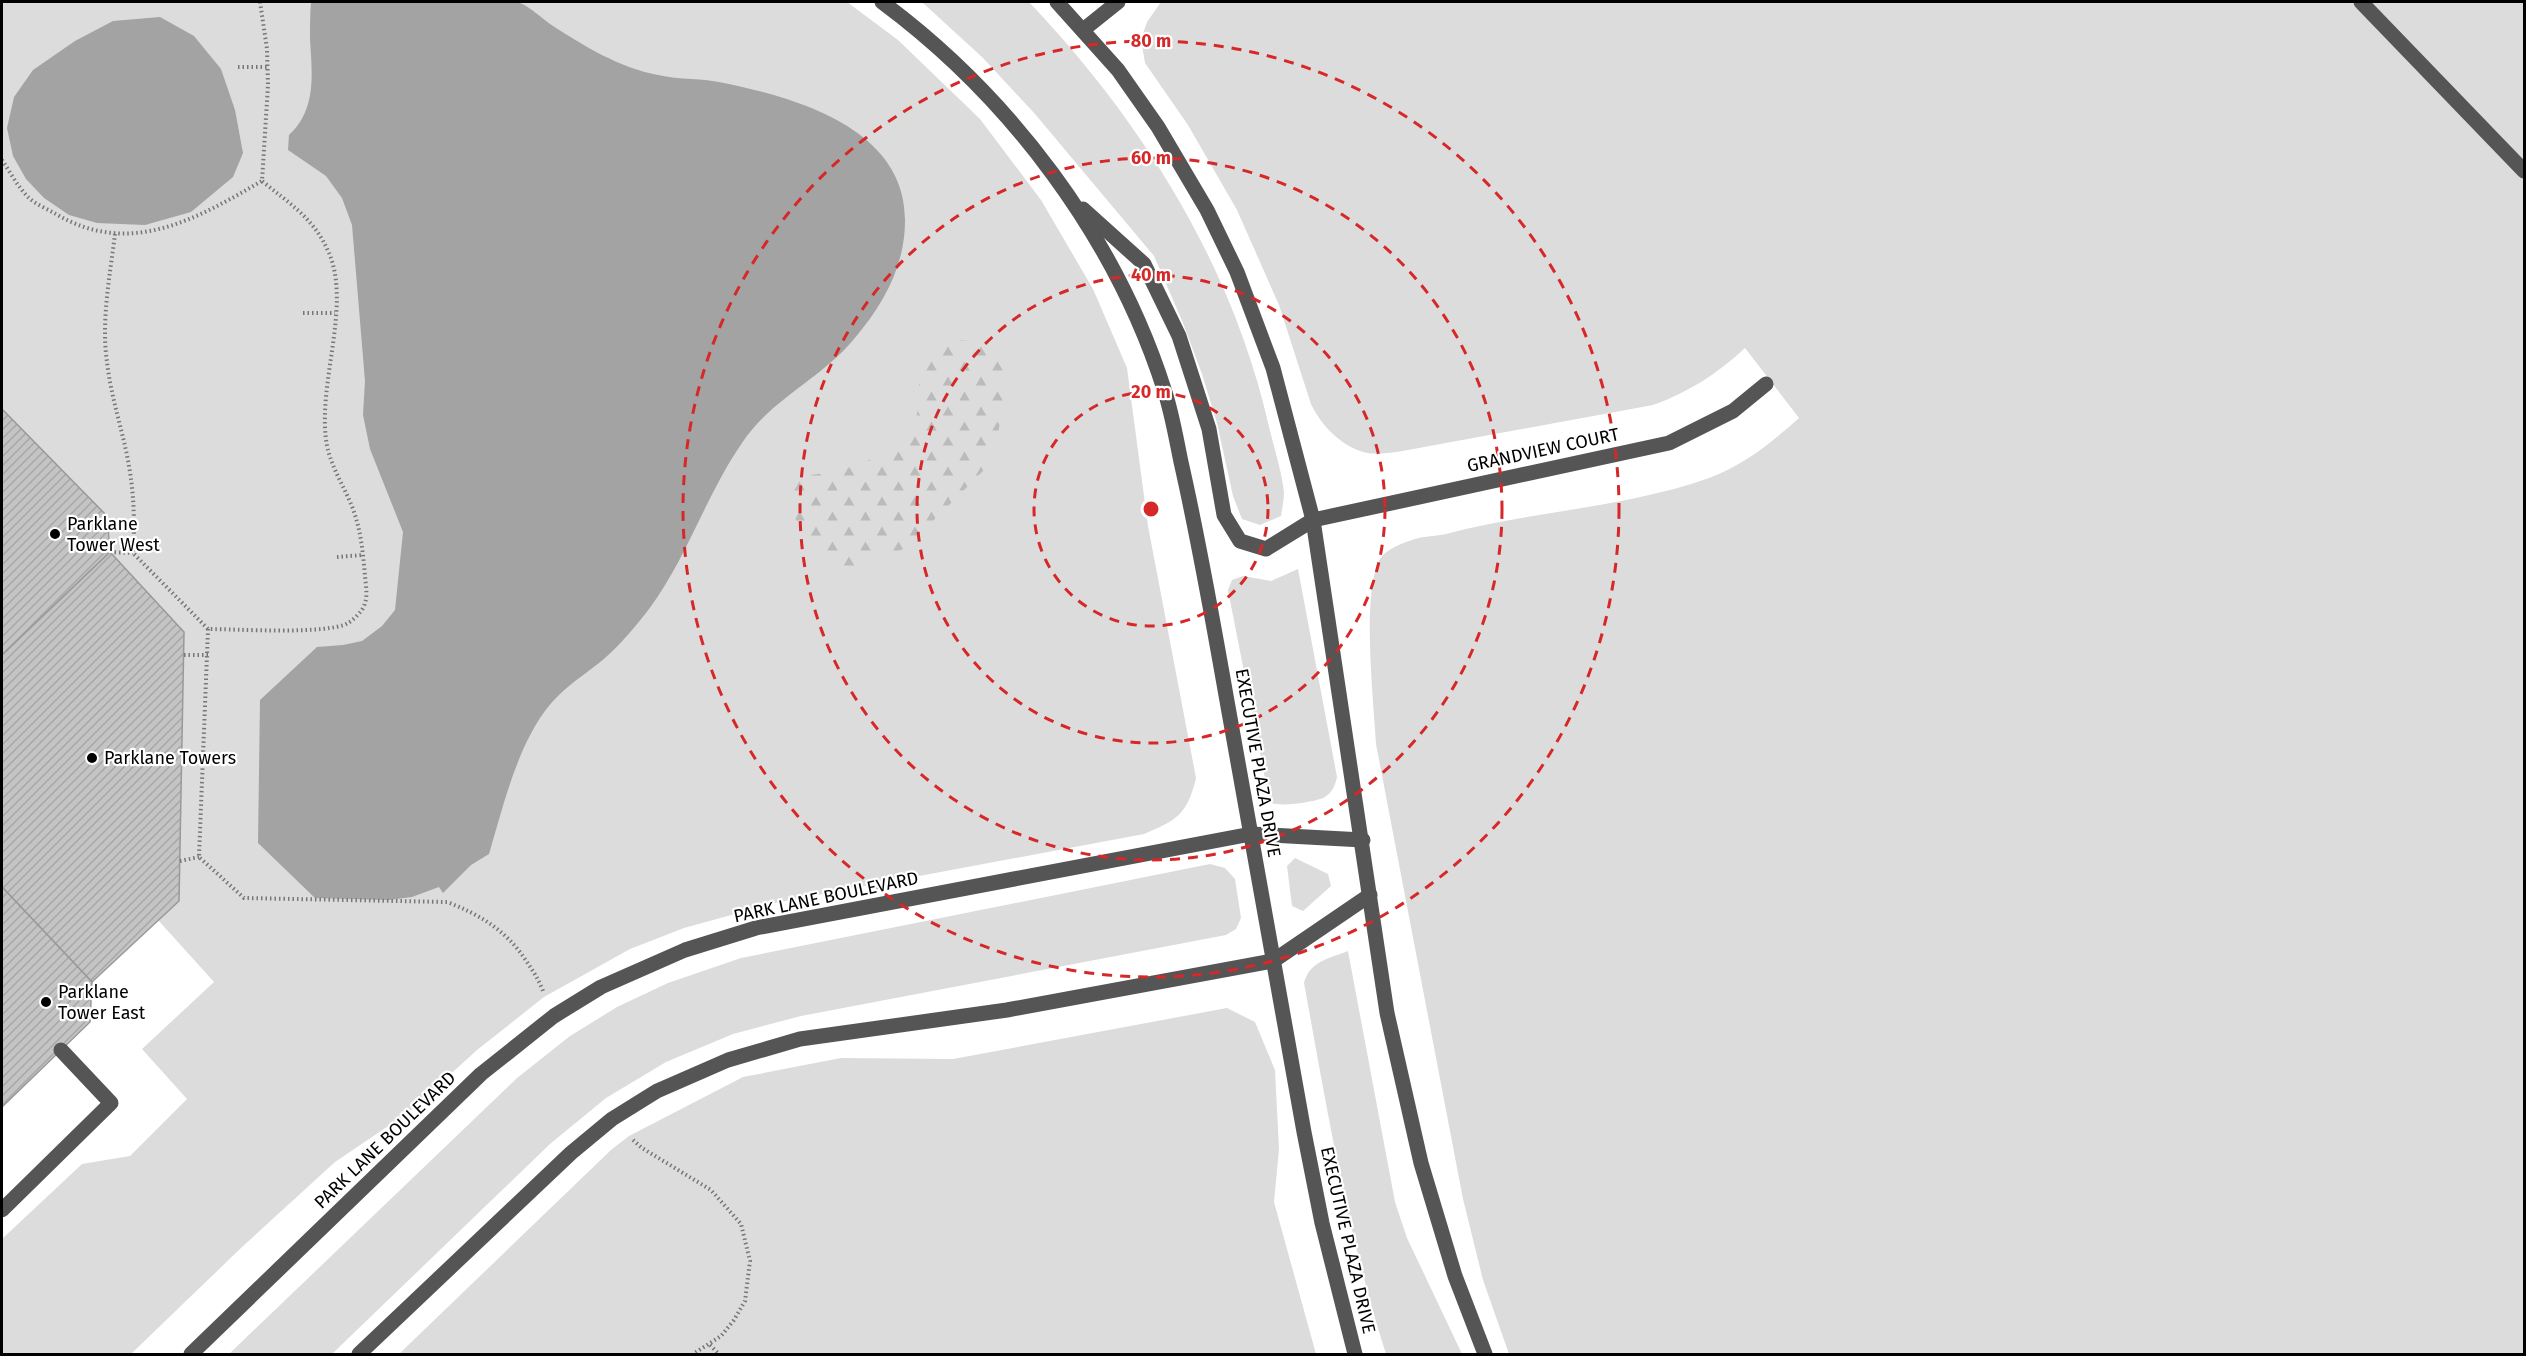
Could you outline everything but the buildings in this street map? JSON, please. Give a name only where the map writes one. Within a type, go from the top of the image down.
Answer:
[{"type":"street","name":"EXECUTIVE PLAZA DRIVE","points":[[882,2],[910,22],[966,74],[1009,120],[1070,197],[1112,266],[1165,390],[1194,520],[1320,1212],[1355,1354]]},
{"type":"street","points":[[1057,2],[1118,70],[1158,128],[1207,210],[1237,272],[1273,368],[1313,520],[1363,840],[1387,1013],[1421,1163],[1455,1276],[1485,1354]]},
{"type":"street","points":[[1083,30],[1118,2]]},
{"type":"street","points":[[2361,2],[2524,171]]},
{"type":"street","name":"EXECUTIVE PLAZA DRIVE","points":[[1070,197],[1144,264],[1179,336],[1209,429],[1224,515],[1240,542],[1266,549],[1313,520]]},
{"type":"street","name":"GRANDVIEW COURT","points":[[1313,520],[1669,443],[1733,411],[1766,384]]},
{"type":"street","name":"PARK LANE BOULEVARD","points":[[191,1354],[481,1074],[554,1016],[602,987],[685,950],[756,928],[1251,834],[1363,840]]},
{"type":"street","points":[[359,1354],[563,1161],[612,1119],[657,1091],[728,1060],[800,1039],[1007,1010],[1273,961],[1370,895]]},
{"type":"street","points":[[2,1210],[111,1103],[61,1050]]},
{"type":"path","points":[[260,2],[267,67],[262,182]]},
{"type":"path","points":[[238,67],[267,67]]},
{"type":"path","points":[[2,160],[29,198],[70,223],[115,234],[160,230],[205,214],[262,182]]},
{"type":"path","points":[[208,629],[323,628],[348,624],[363,610],[367,596],[361,536],[353,508],[337,477],[328,452],[324,428],[338,292],[329,254],[308,217],[262,182]]},
{"type":"path","points":[[115,234],[107,305],[106,360],[117,419],[129,464],[135,515],[133,553]]},
{"type":"path","points":[[303,313],[335,313]]},
{"type":"path","points":[[110,552],[133,553],[208,629],[209,655],[199,857]]},
{"type":"path","points":[[338,557],[363,555]]},
{"type":"path","points":[[184,655],[209,655]]},
{"type":"path","points":[[180,861],[199,857]]},
{"type":"path","points":[[199,857],[244,898],[447,902],[474,912],[516,945],[540,982],[554,1016]]},
{"type":"path","points":[[612,1119],[642,1148],[711,1190],[741,1224],[750,1261],[745,1302],[734,1320],[710,1345],[693,1354]]},
{"type":"path","points":[[710,1345],[719,1354]]},
{"type":"green space","points":[[2,2],[847,2],[898,40],[980,119],[1041,200],[1093,289],[1127,368],[1148,526],[1196,778],[1184,808],[1173,820],[1144,834],[775,903],[684,928],[630,949],[544,997],[477,1050],[409,1112],[335,1162],[131,1354],[2,1354],[2,1239],[82,1164],[130,1156],[187,1099],[142,1049],[214,982],[158,920],[179,901],[184,632],[110,552],[107,516],[2,409]]},
{"type":"green space","points":[[922,2],[1029,2],[1109,96],[1145,146],[1178,199],[1207,253],[1232,309],[1253,367],[1280,468],[1284,493],[1281,516],[1260,525],[1242,519],[1233,496],[1217,423],[1202,374],[1154,256],[1035,114],[983,58]]},
{"type":"green space","points":[[1161,2],[2524,2],[2524,1354],[1509,1354],[1483,1280],[1463,1199],[1376,744],[1370,649],[1371,596],[1374,575],[1380,559],[1387,552],[1415,539],[1611,503],[1709,478],[1734,467],[1757,452],[1799,418],[1745,348],[1702,381],[1653,405],[1380,454],[1355,449],[1339,439],[1326,427],[1311,404],[1279,305],[1237,210],[1188,125],[1145,63],[1141,39],[1147,22]]},
{"type":"green space","points":[[947,339],[985,342],[1013,359],[992,462],[906,548],[851,569],[807,552],[782,479],[839,471],[885,454],[917,415],[921,352]]},
{"type":"green space","points":[[1298,569],[1337,777],[1332,791],[1325,797],[1314,801],[1276,804],[1272,803],[1268,794],[1228,590],[1232,580],[1243,576],[1271,581]]},
{"type":"green space","points":[[1295,858],[1328,874],[1331,886],[1303,911],[1292,906],[1287,866]]},
{"type":"green space","points":[[1210,864],[1225,868],[1235,879],[1241,918],[1236,929],[1226,935],[801,1016],[733,1034],[666,1062],[606,1098],[550,1144],[332,1354],[229,1354],[517,1078],[570,1036],[617,1007],[668,983],[741,958]]},
{"type":"green space","points":[[1348,951],[1395,1202],[1407,1238],[1462,1354],[1386,1354],[1372,1308],[1339,1170],[1304,983],[1315,965]]},
{"type":"green space","points":[[1227,1008],[1255,1022],[1275,1070],[1279,1149],[1274,1202],[1316,1354],[399,1354],[611,1150],[629,1136],[743,1077],[841,1058],[953,1059]]},
{"type":"shaded area","points":[[311,2],[516,2],[616,62],[666,77],[716,81],[753,89],[814,109],[842,123],[867,141],[887,163],[901,189],[905,221],[904,238],[897,269],[883,299],[865,326],[827,366],[781,401],[754,428],[729,463],[674,569],[649,609],[611,653],[564,690],[545,710],[515,770],[489,854],[471,865],[443,893],[439,887],[412,897],[389,900],[315,898],[258,843],[260,700],[317,647],[362,641],[382,626],[395,610],[403,532],[370,449],[363,415],[365,381],[352,225],[342,198],[326,176],[288,150],[289,135],[304,114],[311,90]]},
{"type":"shaded area","points":[[160,17],[194,36],[221,69],[235,110],[243,153],[233,177],[191,212],[145,225],[97,223],[69,215],[44,198],[26,179],[13,156],[7,128],[14,97],[33,70],[75,41],[113,21]]},
{"type":"place","name":"Parklane Tower West","points":[[55,534]]},
{"type":"place","name":"Parklane Towers","points":[[92,758]]},
{"type":"place","name":"Parklane Tower East","points":[[46,1002]]}]
